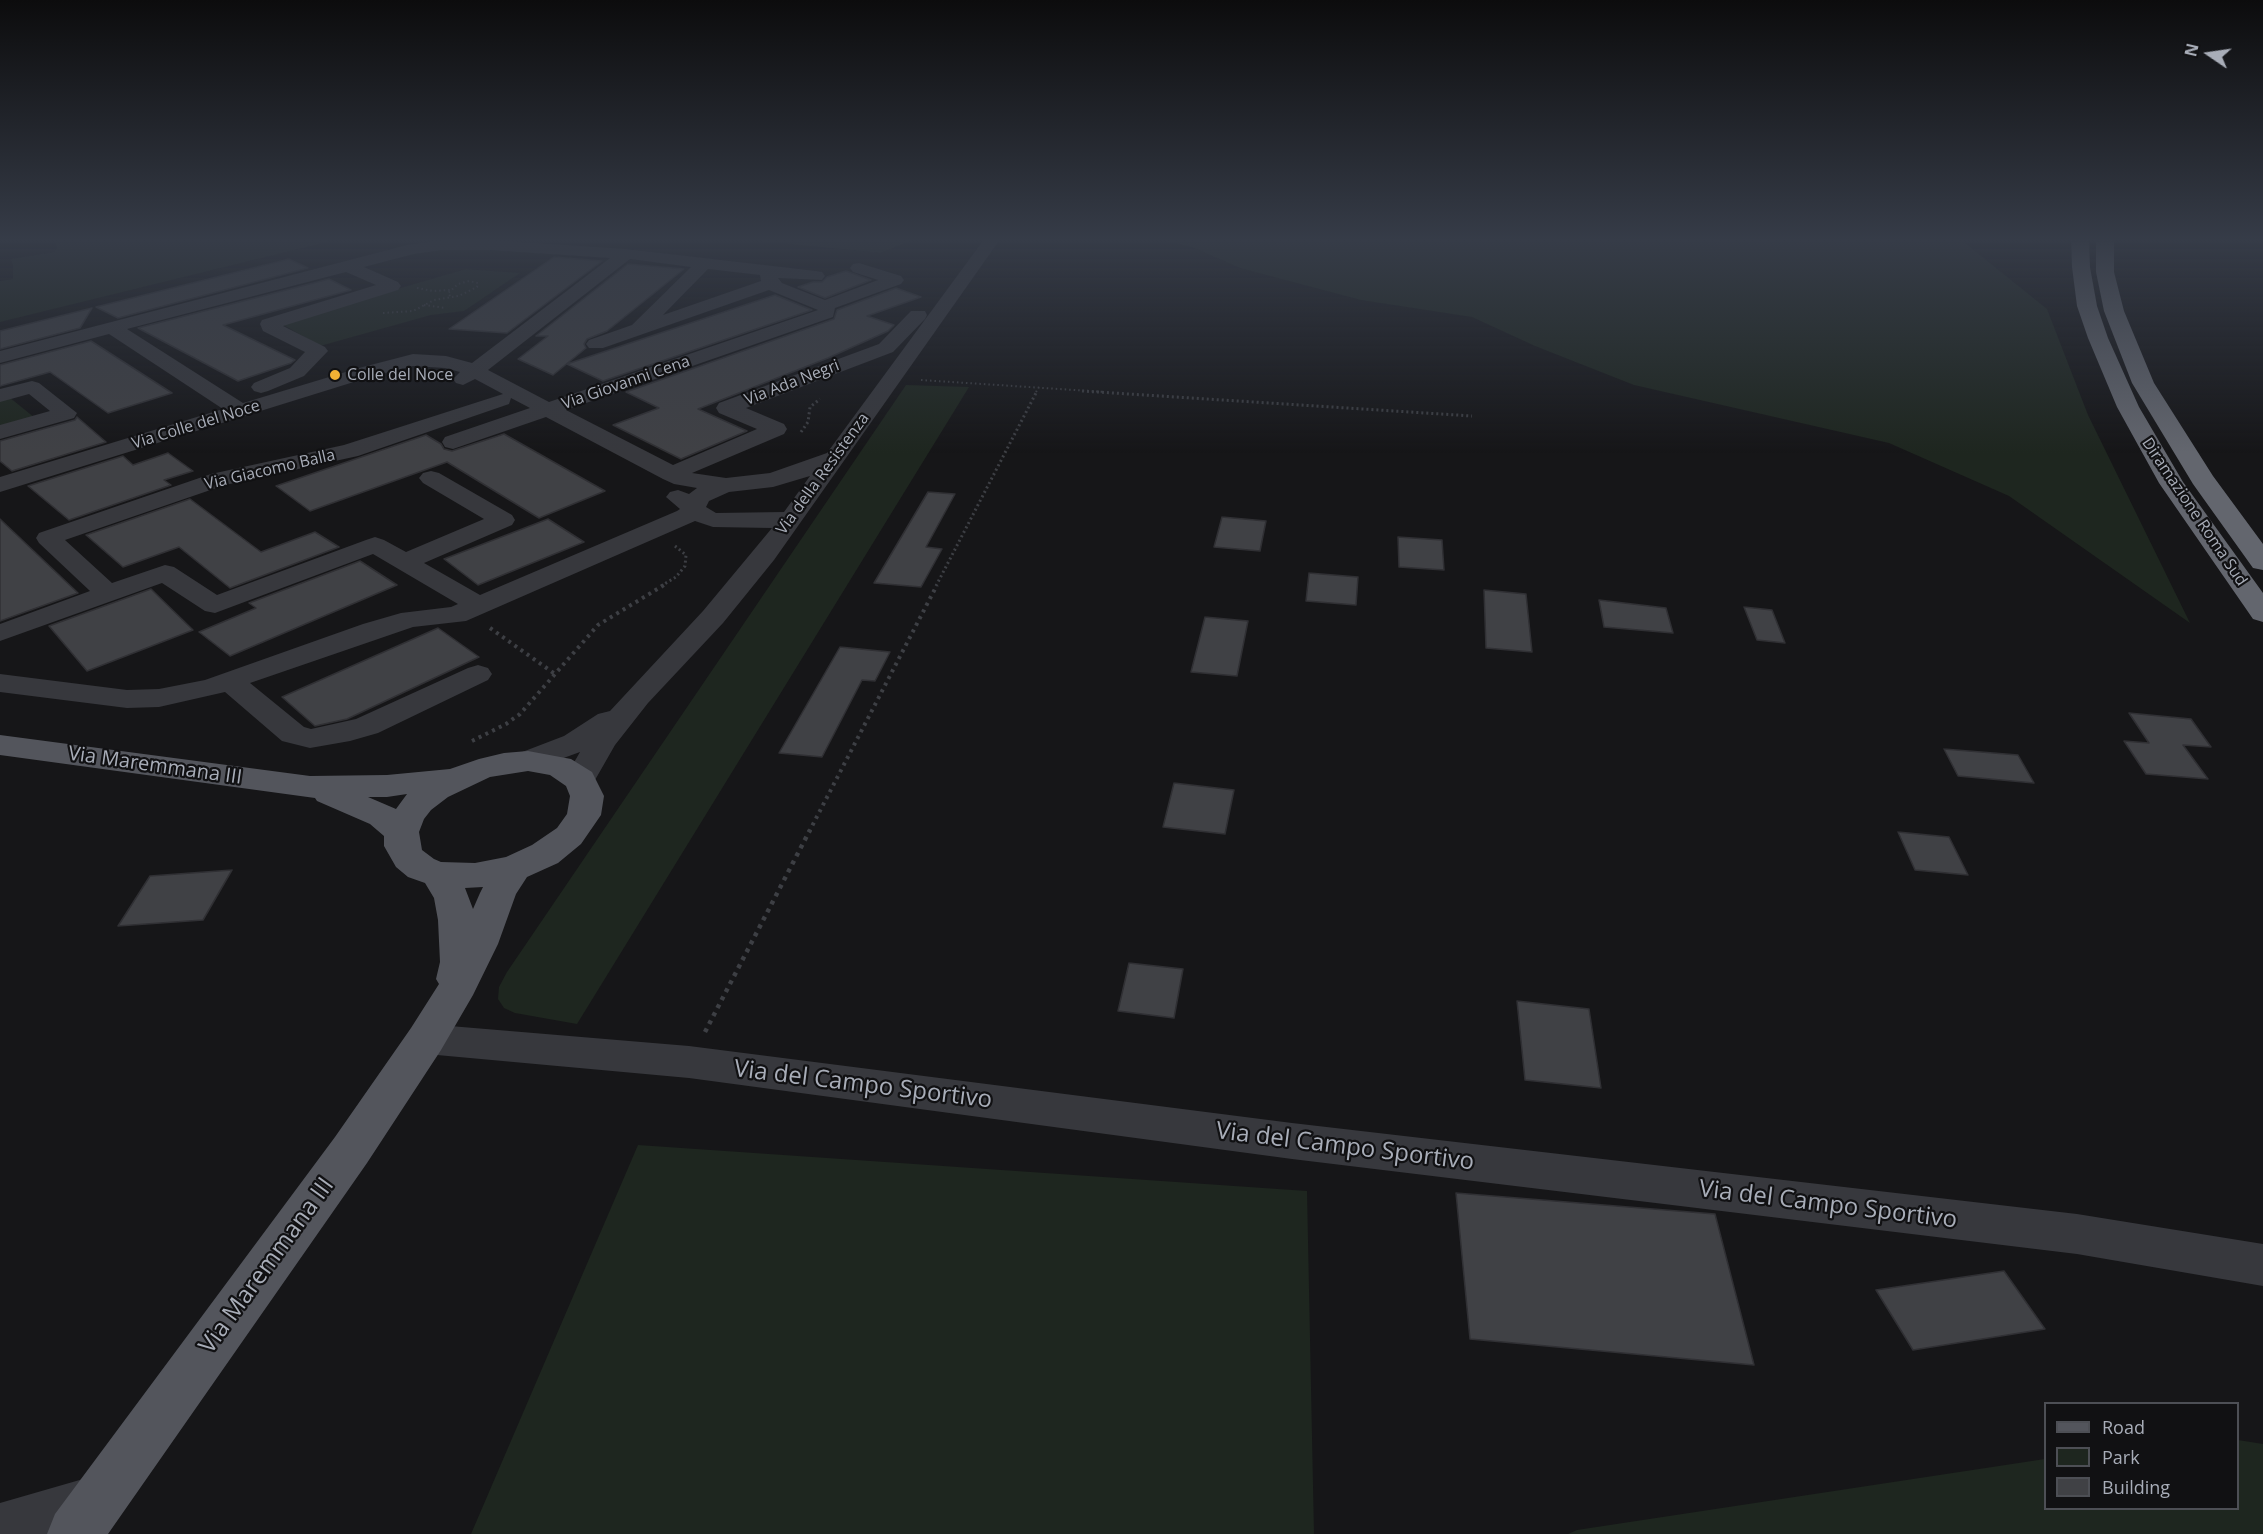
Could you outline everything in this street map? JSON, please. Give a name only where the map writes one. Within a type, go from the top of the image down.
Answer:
[{"type":"highway","name":"Diramazione Roma Sud","points":[[2088,310],[2128,407],[2171,483],[2263,613]]},
{"type":"highway","name":"Diramazione Roma Sud","points":[[2114,310],[2143,383],[2202,480],[2263,562]]},
{"type":"main road","name":"Via Maremmana III","points":[[0,745],[310,787],[387,786],[455,778]]},
{"type":"main road","name":"Via Maremmana III","points":[[310,787],[367,809],[381,816],[402,832],[408,817],[419,802],[455,778],[479,769],[504,763],[528,761],[559,766],[580,780]]},
{"type":"main road","points":[[402,832],[402,846],[409,858],[421,868],[439,874],[475,876],[514,868],[544,854],[569,836],[584,815],[587,796],[580,780]]},
{"type":"main road","name":"Via Maremmana III","points":[[87,1517],[351,1150],[426,1039],[453,995],[479,944],[498,893],[514,868]]},
{"type":"main road","name":"Via Maremmana III","points":[[439,874],[452,898],[457,920],[459,962],[453,995]]},
{"type":"street","points":[[0,357],[182,310]]},
{"type":"street","points":[[221,400],[279,381],[297,372],[318,351],[270,327],[269,324],[316,310]]},
{"type":"street","points":[[468,375],[553,310]]},
{"type":"street","points":[[636,331],[657,310]]},
{"type":"street","points":[[596,344],[689,310]]},
{"type":"street","name":"Via Giovanni Cena","points":[[453,442],[818,318],[826,313],[827,310]]},
{"type":"street","name":"Via Ada Negri","points":[[671,474],[776,429],[727,408],[886,348],[922,310]]},
{"type":"street","name":"Via della Resistenza","points":[[580,780],[601,742],[638,697],[713,617],[765,555],[942,310]]},
{"type":"street","points":[[112,328],[240,411]]},
{"type":"street","name":"Via Colle del Noce","points":[[0,486],[393,364],[432,365],[468,375],[539,412],[671,474],[696,482],[774,487],[806,498]]},
{"type":"street","name":"Via Colle del Noce","points":[[468,375],[502,400],[539,412],[714,516],[758,537],[765,555]]},
{"type":"street","points":[[0,396],[33,387],[66,413],[0,432]]},
{"type":"street","name":"Via Giacomo Balla","points":[[108,594],[48,538],[219,479],[350,451],[502,400]]},
{"type":"street","name":"Via Colle del Noce","points":[[791,518],[770,521],[714,516],[695,502],[704,493],[791,475],[835,458]]},
{"type":"street","points":[[405,562],[503,520],[431,478]]},
{"type":"street","points":[[0,683],[128,699],[177,695],[229,681],[373,630],[411,619],[456,615],[652,530],[714,516],[754,515],[769,504],[770,494],[742,485]]},
{"type":"street","points":[[0,633],[165,573],[215,605],[375,545],[405,562],[472,608]]},
{"type":"street","points":[[229,681],[292,734],[310,739],[350,732],[367,726],[478,674]]},
{"type":"street","name":"Via della Resistenza","points":[[528,761],[584,738],[638,697]]},
{"type":"street","name":"Via del Campo Sportivo","points":[[426,1039],[689,1062],[1304,1143],[2077,1234],[2263,1266]]},
{"type":"street","points":[[0,1530],[87,1517]]},
{"type":"path","points":[[893,378],[1473,416]]},
{"type":"path","points":[[689,1062],[1039,387]]},
{"type":"path","points":[[472,741],[506,724],[520,714],[598,626],[675,577],[685,566],[687,560],[682,551],[652,530]]},
{"type":"path","points":[[472,608],[555,674]]},
{"type":"green space","points":[[0,310],[51,310],[0,322]]},
{"type":"green space","points":[[326,310],[466,310],[431,315],[320,346],[280,323]]},
{"type":"green space","points":[[1424,310],[2047,310],[2088,415],[2190,623],[2009,496],[1889,443],[1634,385],[1535,346],[1472,317]]},
{"type":"green space","points":[[906,385],[969,387],[577,1024],[515,1013],[504,1008],[498,999],[499,987],[507,972]]},
{"type":"green space","points":[[9,397],[35,418],[0,428],[0,399]]},
{"type":"green space","points":[[638,1145],[1307,1191],[1314,1534],[471,1534]]},
{"type":"green space","points":[[2239,1440],[2263,1444],[2263,1534],[1568,1534],[1577,1530],[2044,1459],[2044,1510],[2239,1510]]},
{"type":"building","points":[[91,310],[80,328],[0,349],[0,331]]},
{"type":"building","points":[[101,310],[150,310],[118,318]]},
{"type":"building","points":[[210,310],[279,310],[223,325],[295,360],[238,381],[138,328]]},
{"type":"building","points":[[477,310],[538,310],[507,333],[449,329]]},
{"type":"building","points":[[570,310],[634,310],[607,331],[587,339],[584,344],[586,348],[553,375],[518,359],[548,336],[536,336]]},
{"type":"building","points":[[731,310],[812,310],[603,381],[567,364]]},
{"type":"building","points":[[837,310],[885,310],[867,316],[894,325],[888,331],[828,358],[698,409],[747,431],[681,459],[613,425],[659,408],[626,392],[834,319]]},
{"type":"building","points":[[91,341],[172,393],[108,413],[50,372],[0,386],[0,365]]},
{"type":"building","points":[[77,417],[106,442],[12,471],[0,461],[0,441],[75,420]]},
{"type":"building","points":[[504,434],[605,491],[539,518],[447,462],[310,511],[276,486],[426,435],[441,444],[444,449],[452,451]]},
{"type":"building","points":[[168,453],[193,471],[164,480],[171,485],[69,520],[28,486],[123,456],[133,465]]},
{"type":"building","points":[[928,492],[955,494],[926,547],[942,549],[921,587],[874,583]]},
{"type":"building","points":[[190,499],[261,552],[315,532],[339,547],[230,588],[179,547],[123,567],[86,535]]},
{"type":"building","points":[[1222,517],[1266,521],[1260,551],[1214,547]]},
{"type":"building","points":[[0,519],[78,593],[0,621]]},
{"type":"building","points":[[548,519],[584,542],[478,585],[444,559]]},
{"type":"building","points":[[1398,537],[1442,540],[1444,570],[1399,567]]},
{"type":"building","points":[[360,561],[397,585],[230,656],[199,632],[256,608],[249,603]]},
{"type":"building","points":[[1309,573],[1358,577],[1356,605],[1306,601]]},
{"type":"building","points":[[151,589],[193,630],[87,671],[49,626]]},
{"type":"building","points":[[1484,590],[1526,594],[1532,652],[1486,648]]},
{"type":"building","points":[[1599,600],[1666,608],[1673,633],[1604,627]]},
{"type":"building","points":[[1744,607],[1772,610],[1785,643],[1757,640]]},
{"type":"building","points":[[1205,617],[1248,621],[1237,676],[1191,672]]},
{"type":"building","points":[[438,628],[479,657],[347,719],[315,726],[282,697]]},
{"type":"building","points":[[840,647],[890,652],[875,681],[862,680],[822,757],[779,753]]},
{"type":"building","points":[[2129,713],[2191,719],[2211,747],[2183,745],[2208,779],[2146,774],[2124,741],[2149,743]]},
{"type":"building","points":[[1944,749],[2018,755],[2034,783],[1958,776]]},
{"type":"building","points":[[1174,783],[1234,790],[1225,834],[1163,827]]},
{"type":"building","points":[[1898,832],[1949,837],[1968,875],[1915,870]]},
{"type":"building","points":[[232,870],[203,920],[118,926],[150,876]]},
{"type":"building","points":[[1129,963],[1183,969],[1174,1018],[1118,1011]]},
{"type":"building","points":[[1517,1001],[1589,1009],[1601,1088],[1525,1080]]},
{"type":"building","points":[[1456,1193],[1715,1214],[1754,1365],[1470,1339]]},
{"type":"building","points":[[2004,1271],[2045,1329],[1913,1350],[1876,1290]]},
{"type":"place","name":"Colle del Noce","points":[[335,375]]}]
